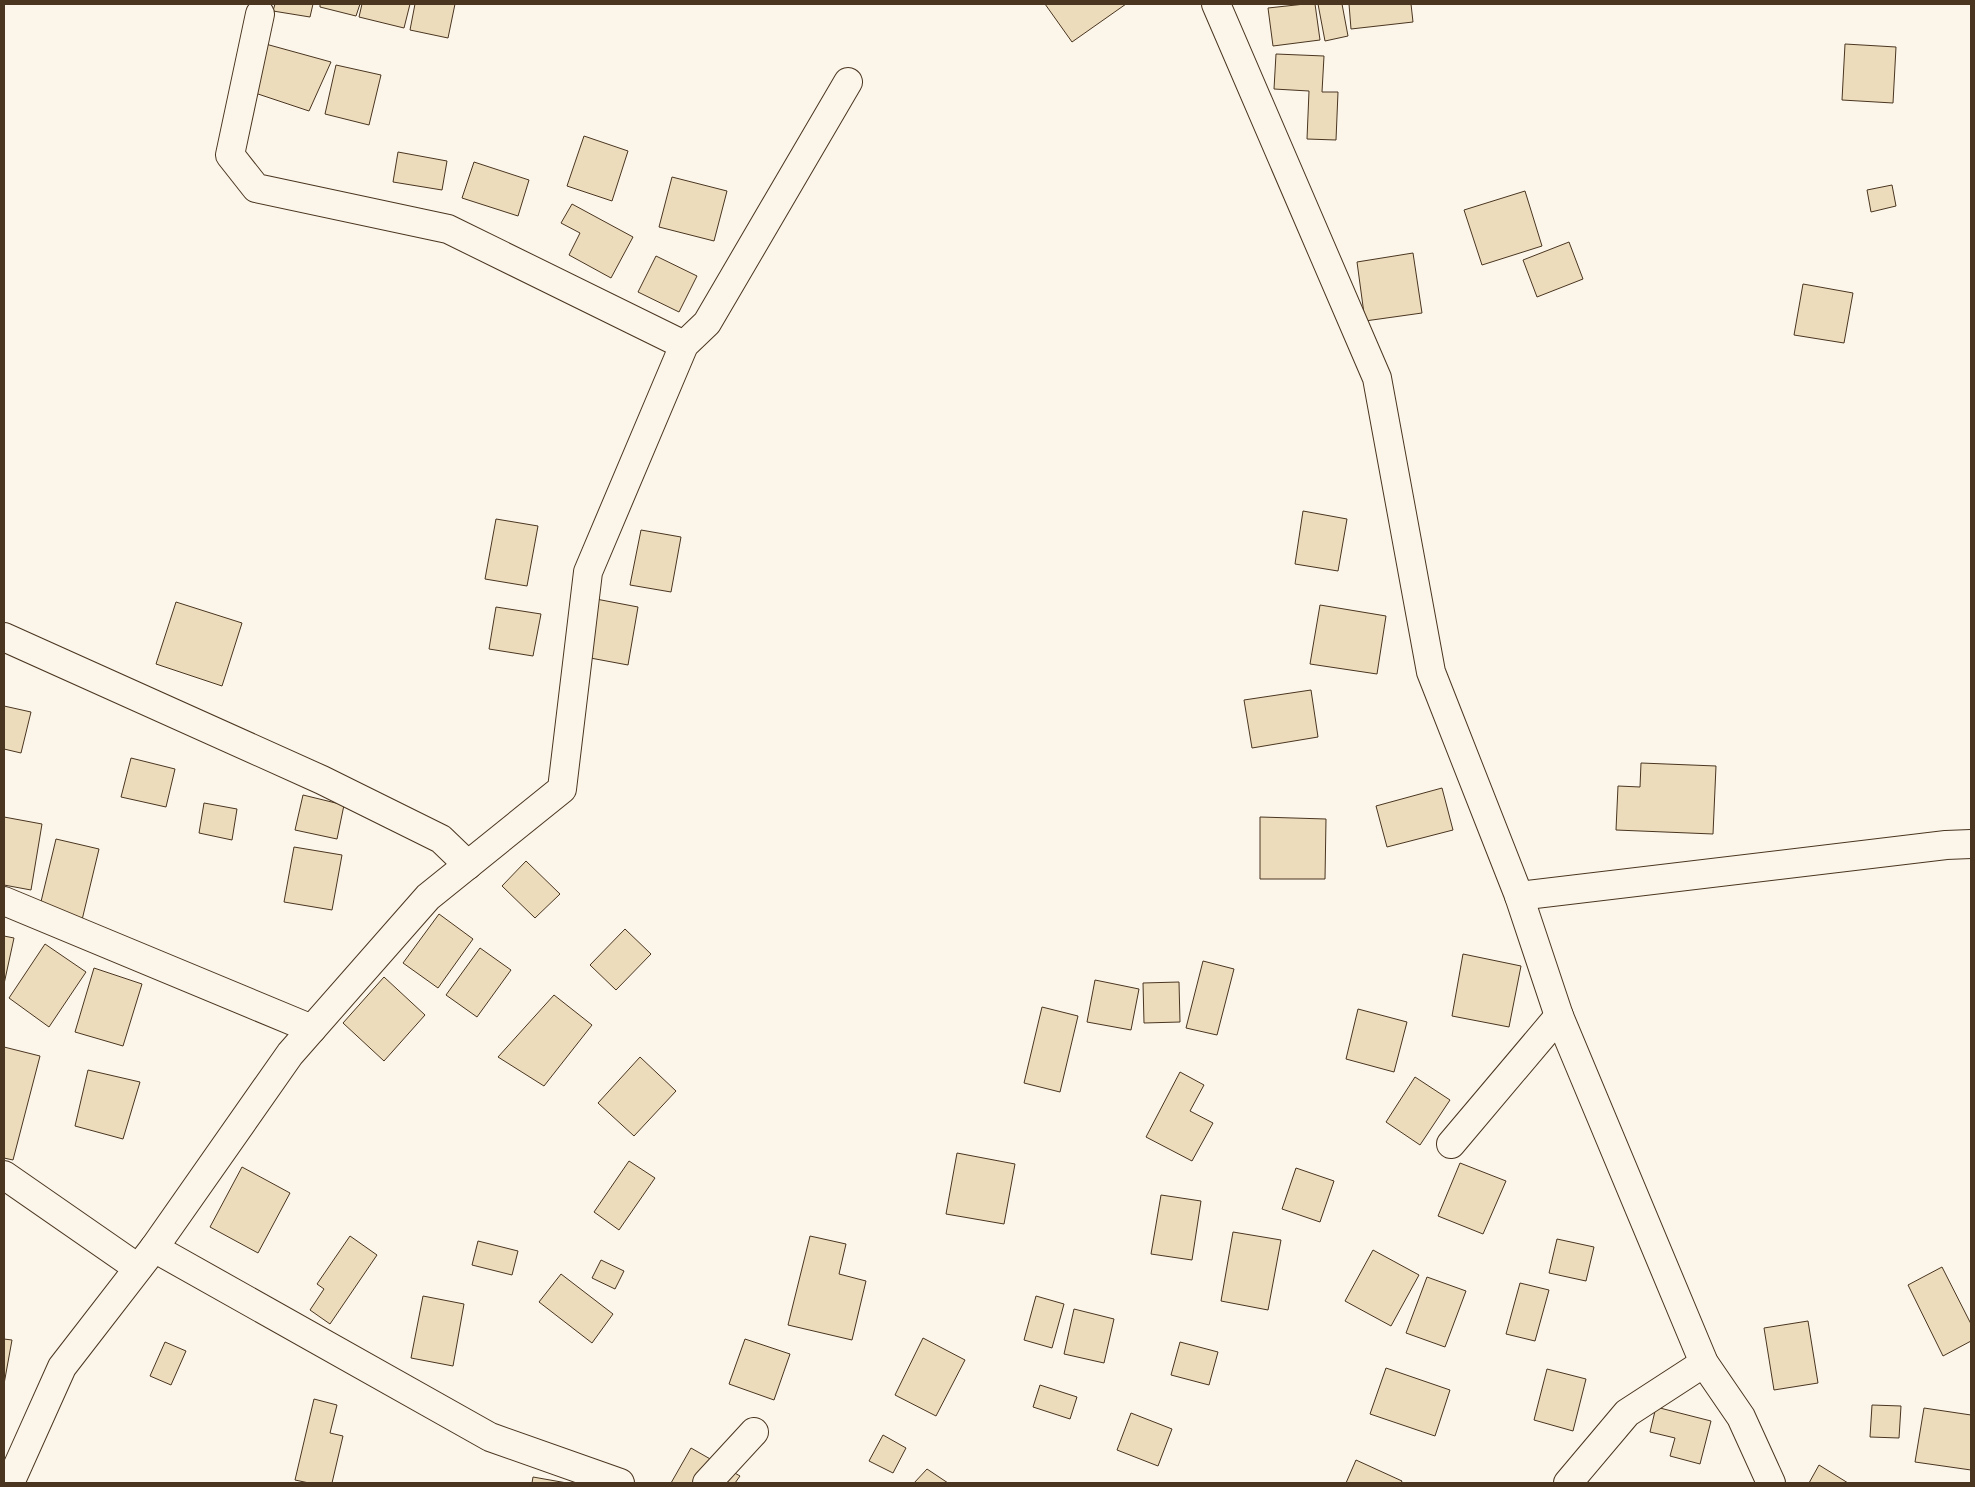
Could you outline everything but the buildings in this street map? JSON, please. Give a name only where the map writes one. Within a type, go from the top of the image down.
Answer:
[{"type":"street","points":[[1216,4],[1377,378],[1431,672],[1519,896],[1559,1016],[1704,1363],[1741,1417],[1772,1483]]},
{"type":"street","points":[[260,14],[230,155],[256,188],[448,229],[684,345]]},
{"type":"street","points":[[10,1475],[62,1367],[146,1258],[290,1054],[428,897],[562,789],[588,572],[684,345],[707,323],[848,82]]},
{"type":"street","points":[[4,637],[322,780],[441,839],[468,865]]},
{"type":"street","points":[[1519,896],[1936,846],[1971,844]]},
{"type":"street","points":[[4,901],[312,1029]]},
{"type":"street","points":[[1451,1144],[1559,1016]]},
{"type":"street","points":[[4,1175],[146,1258],[490,1437],[620,1483]]},
{"type":"street","points":[[1568,1483],[1627,1413],[1704,1363]]},
{"type":"street","points":[[707,1483],[754,1432]]}]
